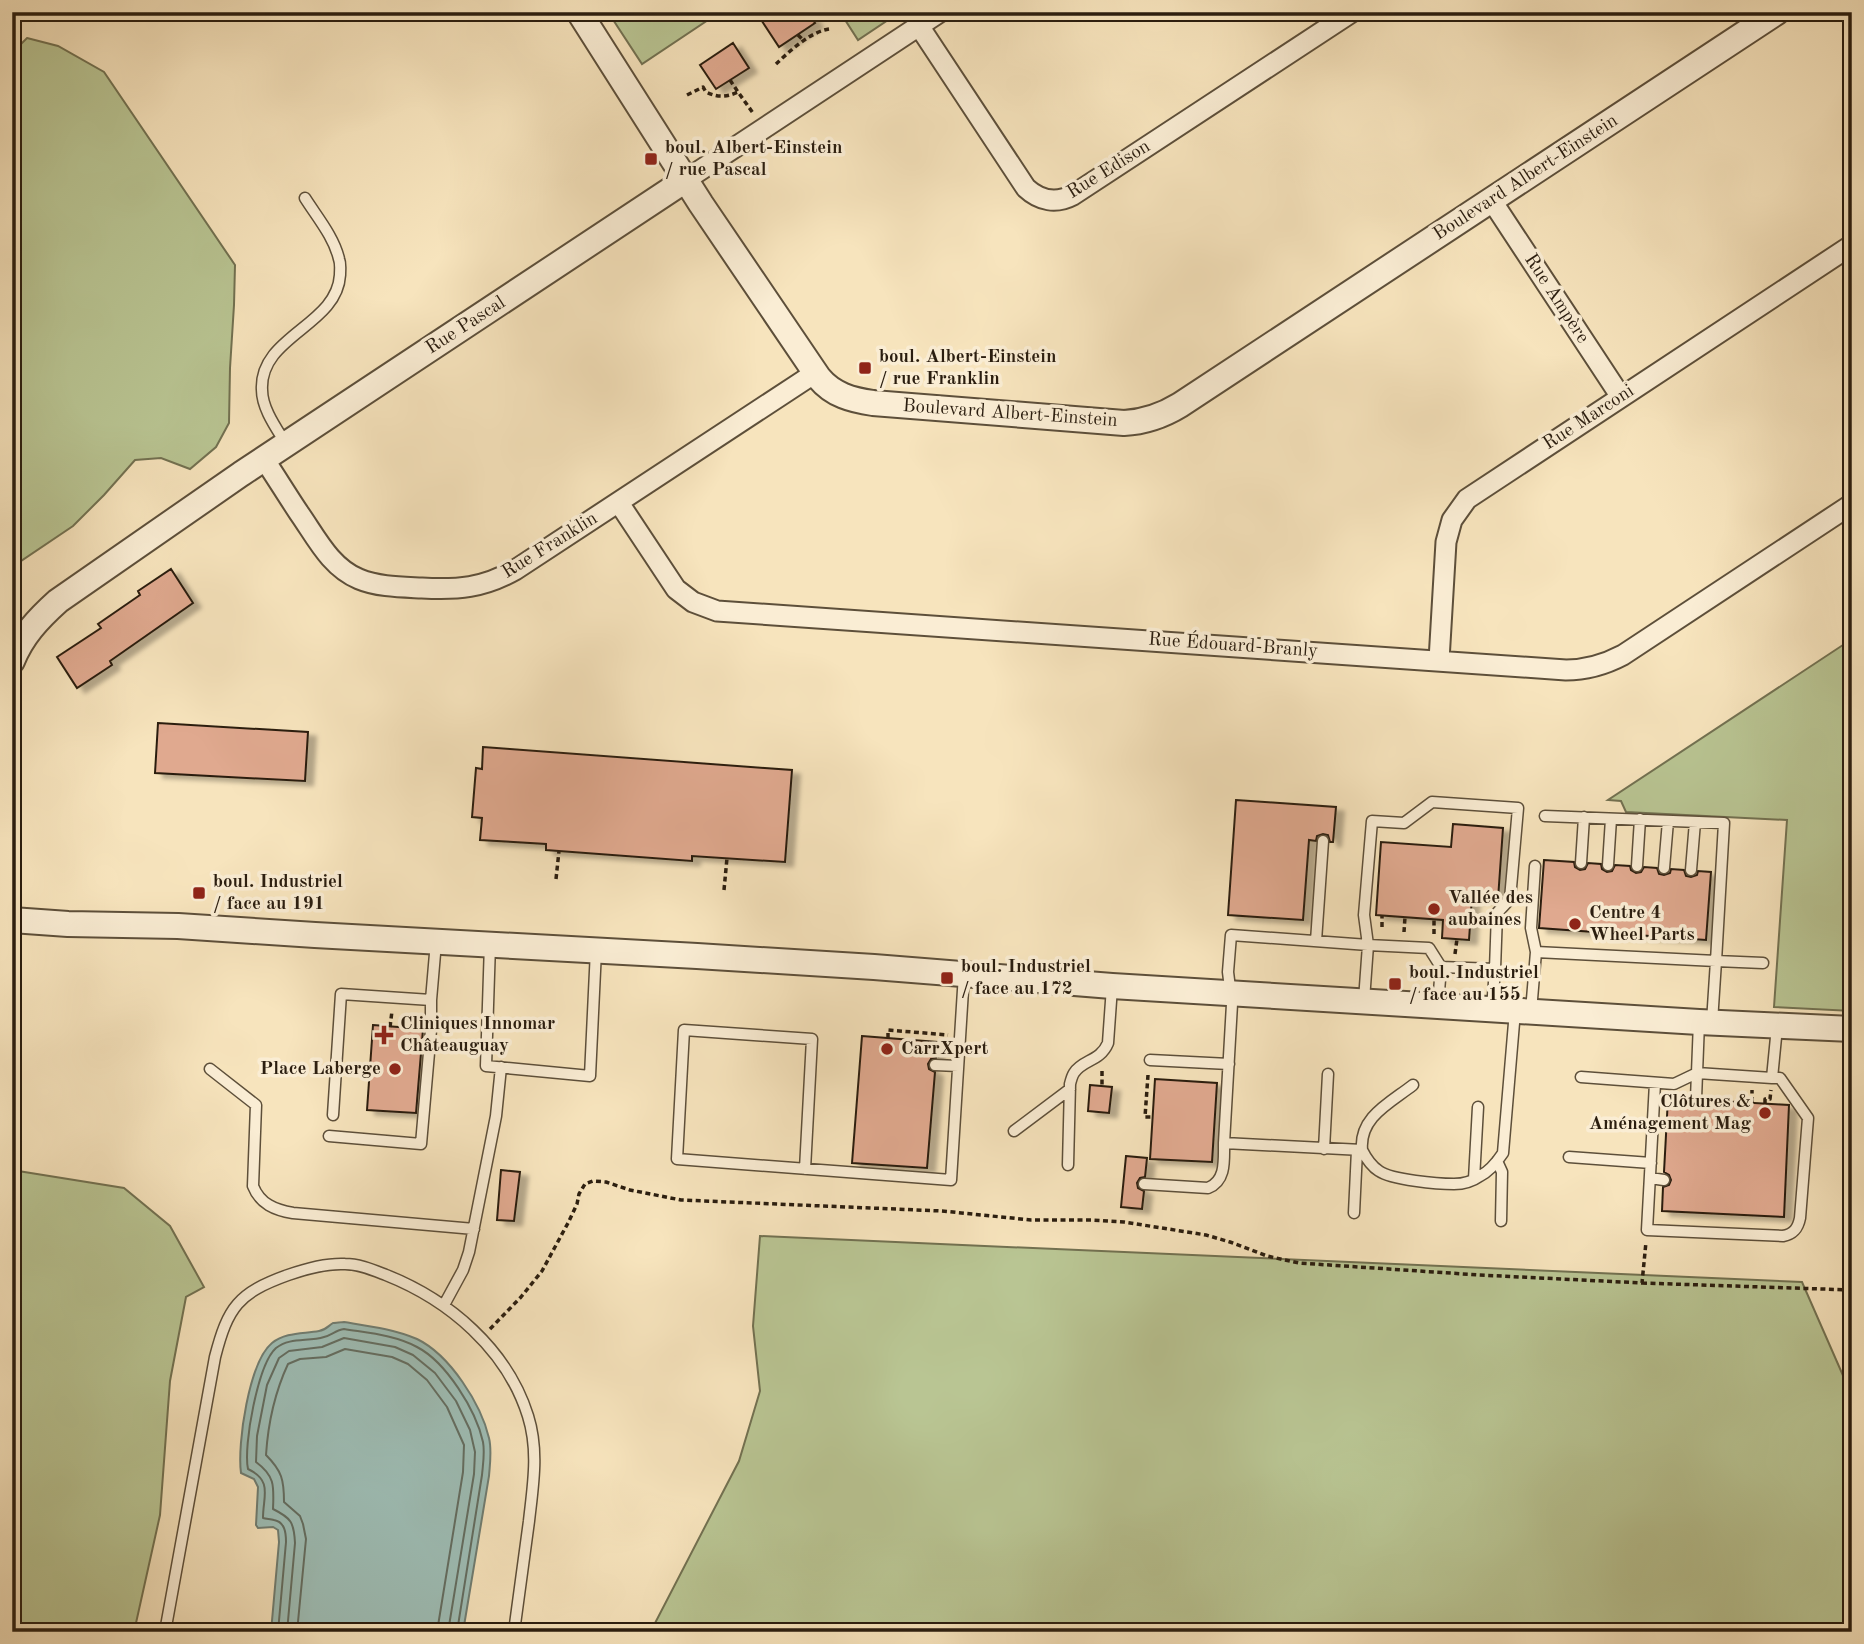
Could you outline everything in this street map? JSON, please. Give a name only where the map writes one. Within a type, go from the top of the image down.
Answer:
[{"type":"street","name":"Boulevard Albert-Einstein","points":[[579,12],[815,373],[832,391],[844,397],[873,403],[1124,423],[1147,419],[1180,405],[1777,12]]},
{"type":"street","name":"Rue Pascal","points":[[12,661],[28,631],[58,601],[286,444],[940,12]]},
{"type":"street","name":"Rue Edison","points":[[919,26],[1026,188],[1038,198],[1055,201],[1073,195],[1352,12]]},
{"type":"street","name":"Rue Ampère","points":[[1492,201],[1621,397]]},
{"type":"street","name":"Rue Marconi","points":[[1439,660],[1446,542],[1456,513],[1474,493],[1852,245]]},
{"type":"street","name":"Rue Franklin","points":[[264,459],[326,552],[345,572],[374,584],[441,589],[475,587],[515,570],[815,373]]},
{"type":"street","name":"Rue Édouard-Branly","points":[[619,503],[676,589],[693,603],[717,611],[1566,670],[1586,669],[1611,661],[1852,504]]},
{"type":"street","points":[[12,920],[178,926],[786,961],[1112,986],[1852,1029]]},
{"type":"lane","points":[[286,444],[264,401],[262,378],[267,363],[280,346],[310,323],[327,305],[339,286],[340,261],[332,240],[305,198]]},
{"type":"lane","points":[[1364,1000],[1368,945],[1364,915],[1371,821],[1405,823],[1432,802],[1518,808],[1510,899],[1497,914],[1494,969],[1513,1011]]},
{"type":"lane","points":[[1545,816],[1724,823],[1716,961],[1697,1073],[1696,1099]]},
{"type":"lane","points":[[1581,863],[1584,817]]},
{"type":"lane","points":[[1608,865],[1611,819]]},
{"type":"lane","points":[[1636,866],[1640,820]]},
{"type":"lane","points":[[1664,868],[1668,821]]},
{"type":"lane","points":[[1691,870],[1695,822]]},
{"type":"lane","points":[[1316,941],[1323,841]]},
{"type":"lane","points":[[1224,1143],[1359,1150],[1378,1171],[1392,1177],[1453,1184],[1482,1176],[1503,1153],[1513,1011],[1536,952],[1531,928],[1535,866]]},
{"type":"lane","points":[[1144,1184],[1208,1188],[1221,1179],[1232,1004],[1228,972],[1231,935],[1429,948],[1441,967],[1438,1005]]},
{"type":"lane","points":[[329,1136],[421,1144],[436,942]]},
{"type":"lane","points":[[490,944],[486,1066],[590,1076],[596,950]]},
{"type":"lane","points":[[1536,952],[1763,963]]},
{"type":"lane","points":[[1441,967],[1494,969]]},
{"type":"lane","points":[[806,1169],[812,1039],[684,1030],[677,1159],[806,1169],[951,1180],[964,974]]},
{"type":"lane","points":[[1068,1165],[1070,1089],[1074,1072],[1098,1057],[1105,1049],[1108,1042],[1112,986]]},
{"type":"lane","points":[[333,1115],[341,994],[430,1000]]},
{"type":"lane","points":[[1772,1078],[1777,1025]]},
{"type":"lane","points":[[1150,1060],[1229,1064]]},
{"type":"lane","points":[[935,1065],[958,1066]]},
{"type":"lane","points":[[444,1305],[463,1270],[474,1229],[496,1116],[501,1068]]},
{"type":"lane","points":[[210,1069],[256,1104],[253,1186],[269,1206],[293,1213],[474,1229]]},
{"type":"lane","points":[[1581,1077],[1674,1084],[1697,1073],[1780,1078],[1808,1118],[1800,1218],[1794,1231],[1783,1236],[1647,1230],[1655,1083]]},
{"type":"lane","points":[[1324,1149],[1328,1074]]},
{"type":"lane","points":[[1354,1213],[1363,1130],[1369,1120],[1413,1085]]},
{"type":"lane","points":[[1014,1131],[1070,1089]]},
{"type":"lane","points":[[1474,1180],[1478,1107]]},
{"type":"lane","points":[[1569,1157],[1651,1163]]},
{"type":"lane","points":[[1497,1161],[1502,1172],[1501,1222]]},
{"type":"lane","points":[[1650,1178],[1664,1180]]},
{"type":"lane","points":[[165,1632],[215,1357],[234,1307],[257,1288],[278,1279],[313,1268],[346,1264],[400,1280],[444,1305],[481,1338],[521,1396],[535,1449],[535,1465],[514,1632]]},
{"type":"path","points":[[776,64],[804,41],[820,31],[830,29]]},
{"type":"path","points":[[798,34],[804,41]]},
{"type":"path","points":[[730,80],[754,113]]},
{"type":"path","points":[[687,95],[703,87],[706,92],[720,97],[738,92]]},
{"type":"path","points":[[556,878],[559,851]]},
{"type":"path","points":[[724,890],[727,858]]},
{"type":"path","points":[[888,1038],[888,1030],[931,1034]]},
{"type":"path","points":[[1148,1073],[1145,1117],[1153,1117]]},
{"type":"path","points":[[481,1338],[542,1271],[585,1184],[598,1181],[681,1200],[942,1211],[1031,1220],[1124,1222],[1206,1235],[1267,1256],[1308,1264],[1492,1276],[1852,1290]]},
{"type":"path","points":[[1643,1283],[1647,1230]]},
{"type":"green space","points":[[608,12],[720,12],[642,64]]},
{"type":"green space","points":[[840,12],[900,12],[858,40]]},
{"type":"green space","points":[[27,38],[58,46],[104,72],[235,265],[234,305],[229,423],[216,447],[190,469],[161,458],[135,460],[73,526],[12,567],[12,53]]},
{"type":"green space","points":[[1852,639],[1852,1011],[1774,1007],[1787,820],[1626,812],[1621,801],[1608,800]]},
{"type":"green space","points":[[12,1170],[124,1188],[170,1226],[204,1287],[186,1297],[170,1381],[160,1515],[134,1632],[12,1632]]},
{"type":"green space","points":[[760,1236],[1802,1282],[1852,1396],[1852,1615],[1846,1632],[653,1632],[653,1627],[739,1461],[760,1391],[753,1326]]},
{"type":"water","points":[[344,1322],[399,1333],[429,1346],[462,1382],[485,1425],[491,1457],[489,1476],[463,1632],[271,1632],[278,1530],[273,1527],[258,1528],[256,1525],[258,1487],[254,1479],[241,1473],[241,1443],[246,1404],[257,1367],[272,1343],[289,1335],[321,1330],[333,1323]]},
{"type":"building","points":[[756,12],[807,12],[815,23],[779,47]]},
{"type":"building","points":[[733,43],[749,68],[716,89],[700,65]]},
{"type":"building","points":[[171,569],[193,603],[110,661],[112,665],[77,688],[57,657],[101,628],[98,624],[140,595],[138,591]]},
{"type":"building","points":[[158,723],[308,732],[305,781],[155,773]]},
{"type":"building","points":[[483,747],[792,770],[785,862],[692,856],[692,861],[546,850],[546,844],[480,840],[482,818],[472,817],[476,768],[482,769]]},
{"type":"building","points":[[1236,800],[1336,807],[1333,842],[1330,842],[1328,835],[1323,834],[1317,836],[1316,841],[1309,840],[1303,920],[1228,915]]},
{"type":"building","points":[[1453,824],[1503,828],[1498,899],[1472,897],[1469,940],[1442,938],[1443,920],[1376,915],[1381,842],[1451,847]]},
{"type":"building","points":[[1544,860],[1574,862],[1575,867],[1580,870],[1585,869],[1588,863],[1601,864],[1602,869],[1607,872],[1612,871],[1615,865],[1630,866],[1636,873],[1641,872],[1644,867],[1657,868],[1659,874],[1664,875],[1670,873],[1671,869],[1684,870],[1686,876],[1691,877],[1697,875],[1698,871],[1711,872],[1706,940],[1539,928]]},
{"type":"building","name":"Place Laberge","points":[[373,1025],[423,1029],[416,1113],[367,1110]]},
{"type":"building","points":[[862,1036],[937,1042],[936,1058],[931,1059],[928,1064],[929,1069],[935,1072],[927,1168],[852,1163]]},
{"type":"building","points":[[1155,1079],[1217,1083],[1212,1162],[1150,1159]]},
{"type":"building","points":[[1090,1085],[1112,1087],[1109,1113],[1088,1111]]},
{"type":"building","points":[[1668,1098],[1689,1099],[1695,1106],[1700,1105],[1703,1100],[1789,1105],[1784,1217],[1662,1211],[1663,1187],[1669,1185],[1671,1180],[1664,1172]]},
{"type":"building","points":[[1126,1156],[1147,1158],[1145,1177],[1140,1178],[1137,1183],[1138,1188],[1144,1191],[1142,1209],[1121,1207]]},
{"type":"building","points":[[501,1170],[520,1172],[514,1221],[497,1220]]},
{"type":"place","name":"boul. Albert-Einstein / rue Pascal","points":[[651,159]]},
{"type":"place","name":"boul. Albert-Einstein / rue Franklin","points":[[865,368]]},
{"type":"place","name":"boul. Industriel / face au 191","points":[[199,893]]},
{"type":"place","name":"Vallée des aubaines","points":[[1434,909]]},
{"type":"place","name":"Centre 4 Wheel Parts","points":[[1575,924]]},
{"type":"place","name":"boul. Industriel / face au 172","points":[[947,978]]},
{"type":"place","name":"boul. Industriel / face au 155","points":[[1395,984]]},
{"type":"place","name":"Cliniques Innomar Châteauguay","points":[[384,1035]]},
{"type":"place","name":"CarrXpert","points":[[887,1049]]},
{"type":"place","name":"Place Laberge","points":[[395,1069]]},
{"type":"place","name":"Clôtures & Aménagement Mag","points":[[1765,1113]]}]
